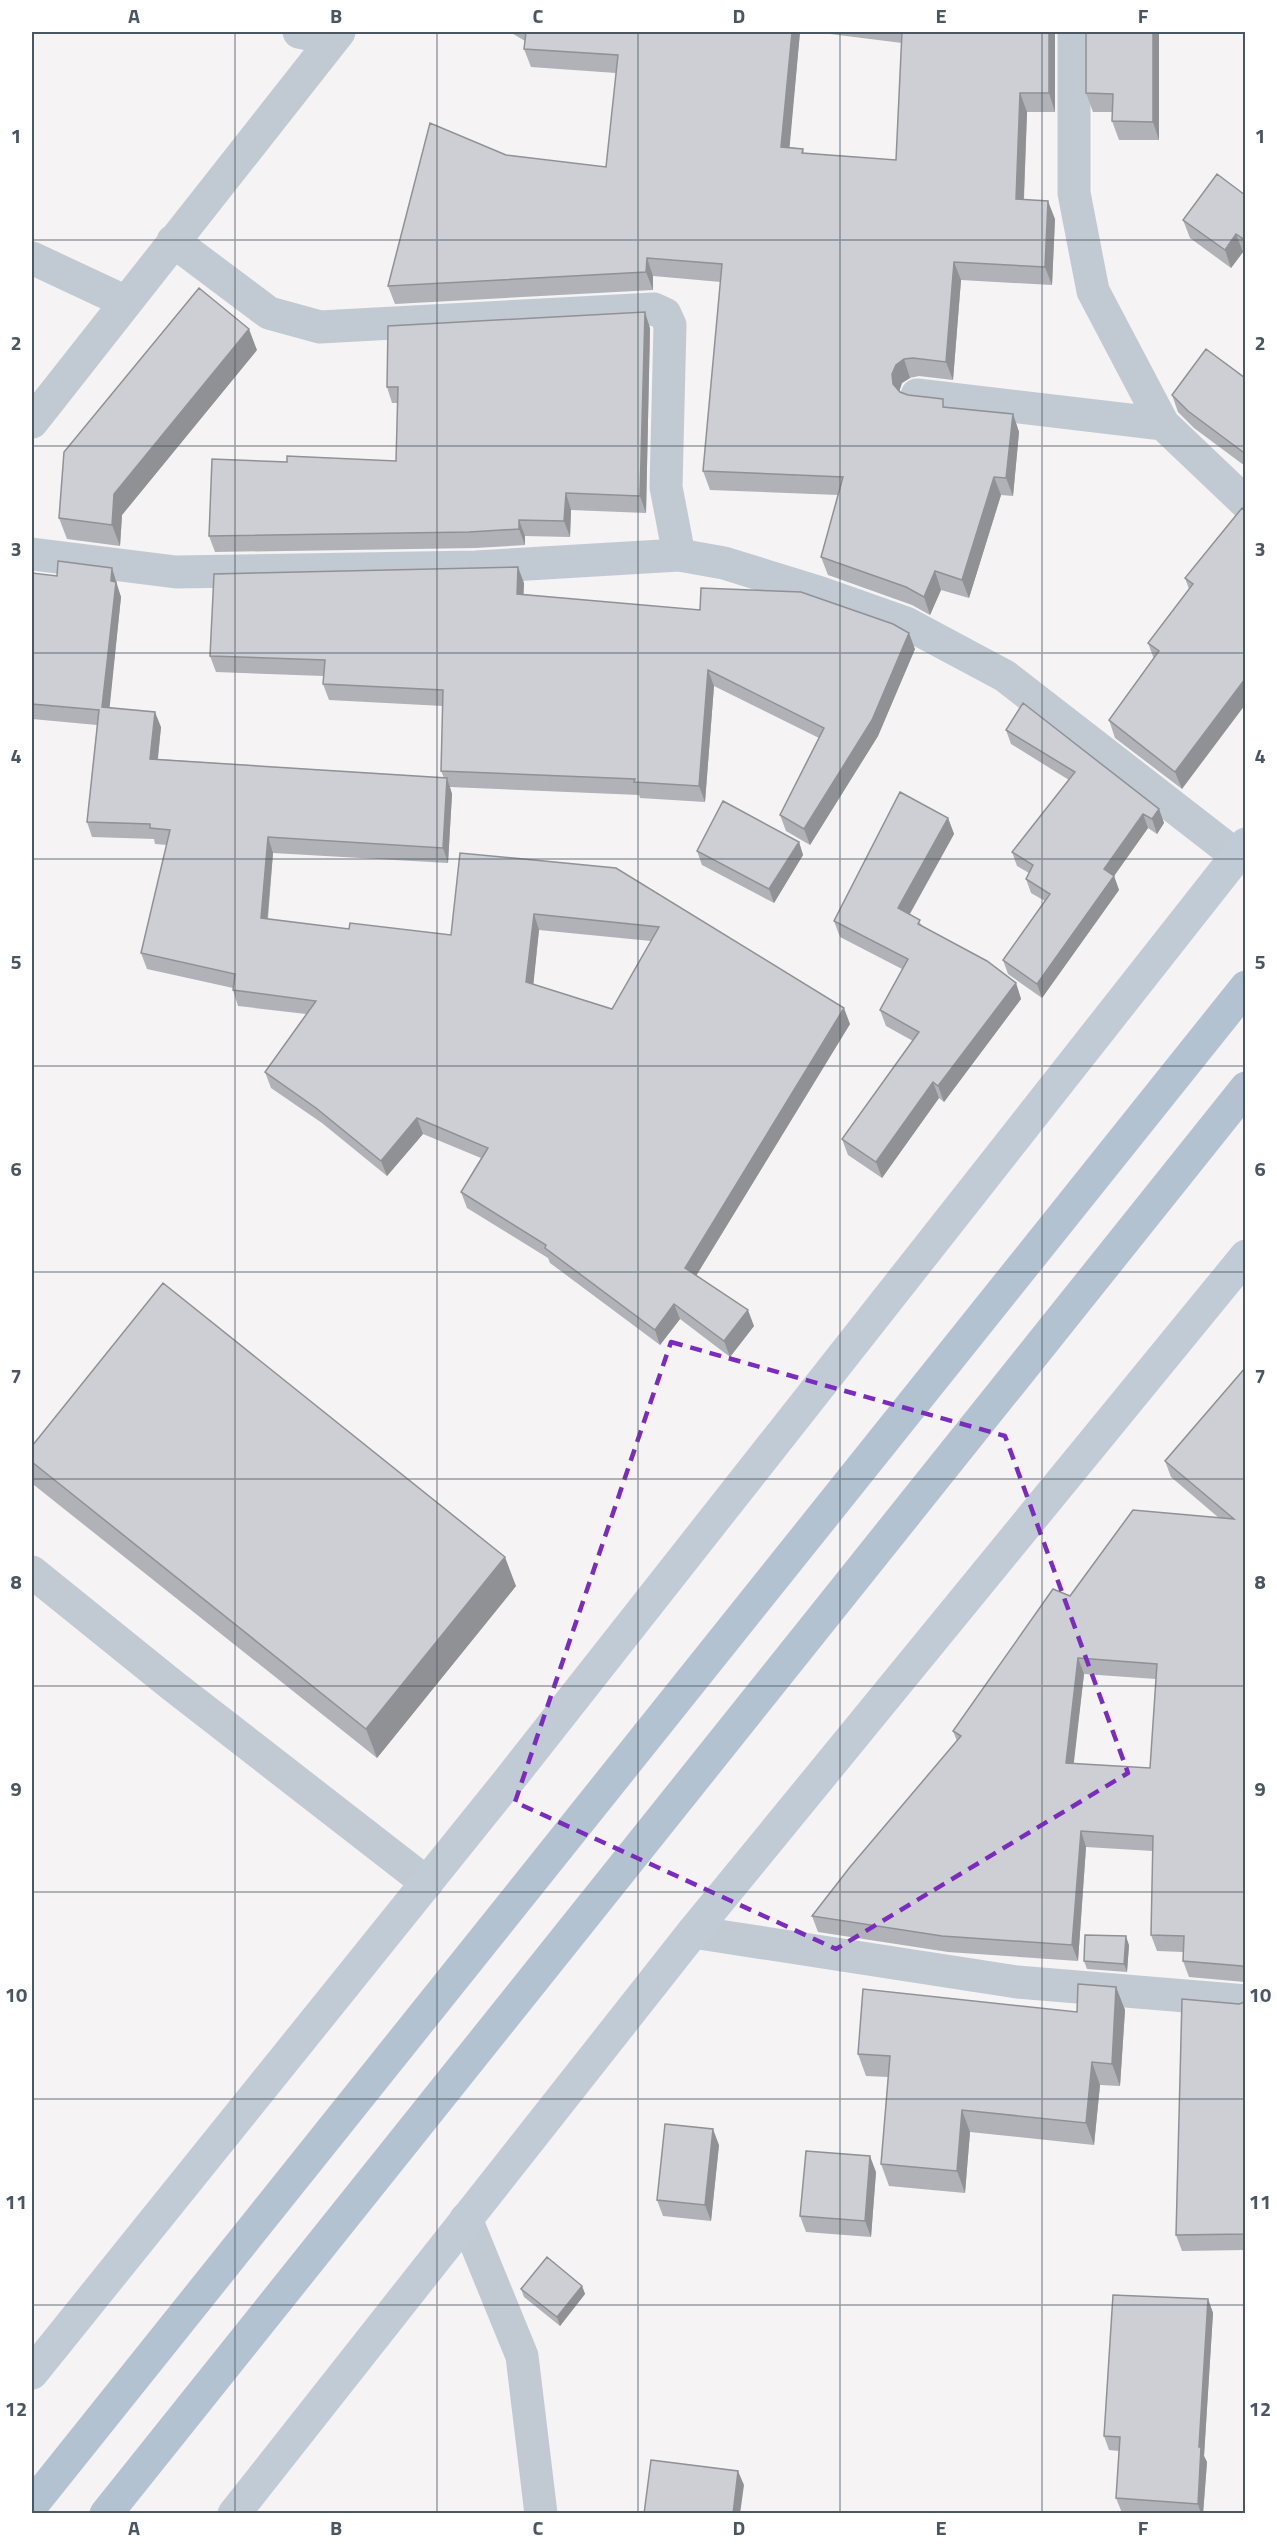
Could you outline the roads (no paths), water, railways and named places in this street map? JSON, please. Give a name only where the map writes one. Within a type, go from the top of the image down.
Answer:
[{"type":"main road","points":[[32,2373],[427,1883],[1241,850]]},
{"type":"main road","points":[[32,2505],[1245,987]]},
{"type":"main road","points":[[106,2514],[1245,1088]]},
{"type":"main road","points":[[234,2514],[693,1932],[1245,1256]]},
{"type":"street","points":[[299,32],[336,35]]},
{"type":"street","points":[[1074,32],[1074,194],[1093,291],[1163,424],[1245,503]]},
{"type":"street","points":[[32,422],[336,35]]},
{"type":"street","points":[[173,241],[269,313],[320,327],[654,309],[665,314],[670,325],[666,487],[679,555]]},
{"type":"street","points":[[32,258],[126,302]]},
{"type":"street","points":[[917,395],[1163,424]]},
{"type":"street","points":[[32,554],[176,572],[476,567],[679,555],[724,563],[821,593],[906,624],[1005,676],[1241,850]]},
{"type":"street","points":[[32,1572],[172,1685],[427,1883]]},
{"type":"street","points":[[693,1932],[1017,1983],[1245,2001]]},
{"type":"street","points":[[466,2220],[522,2356],[542,2514]]}]
